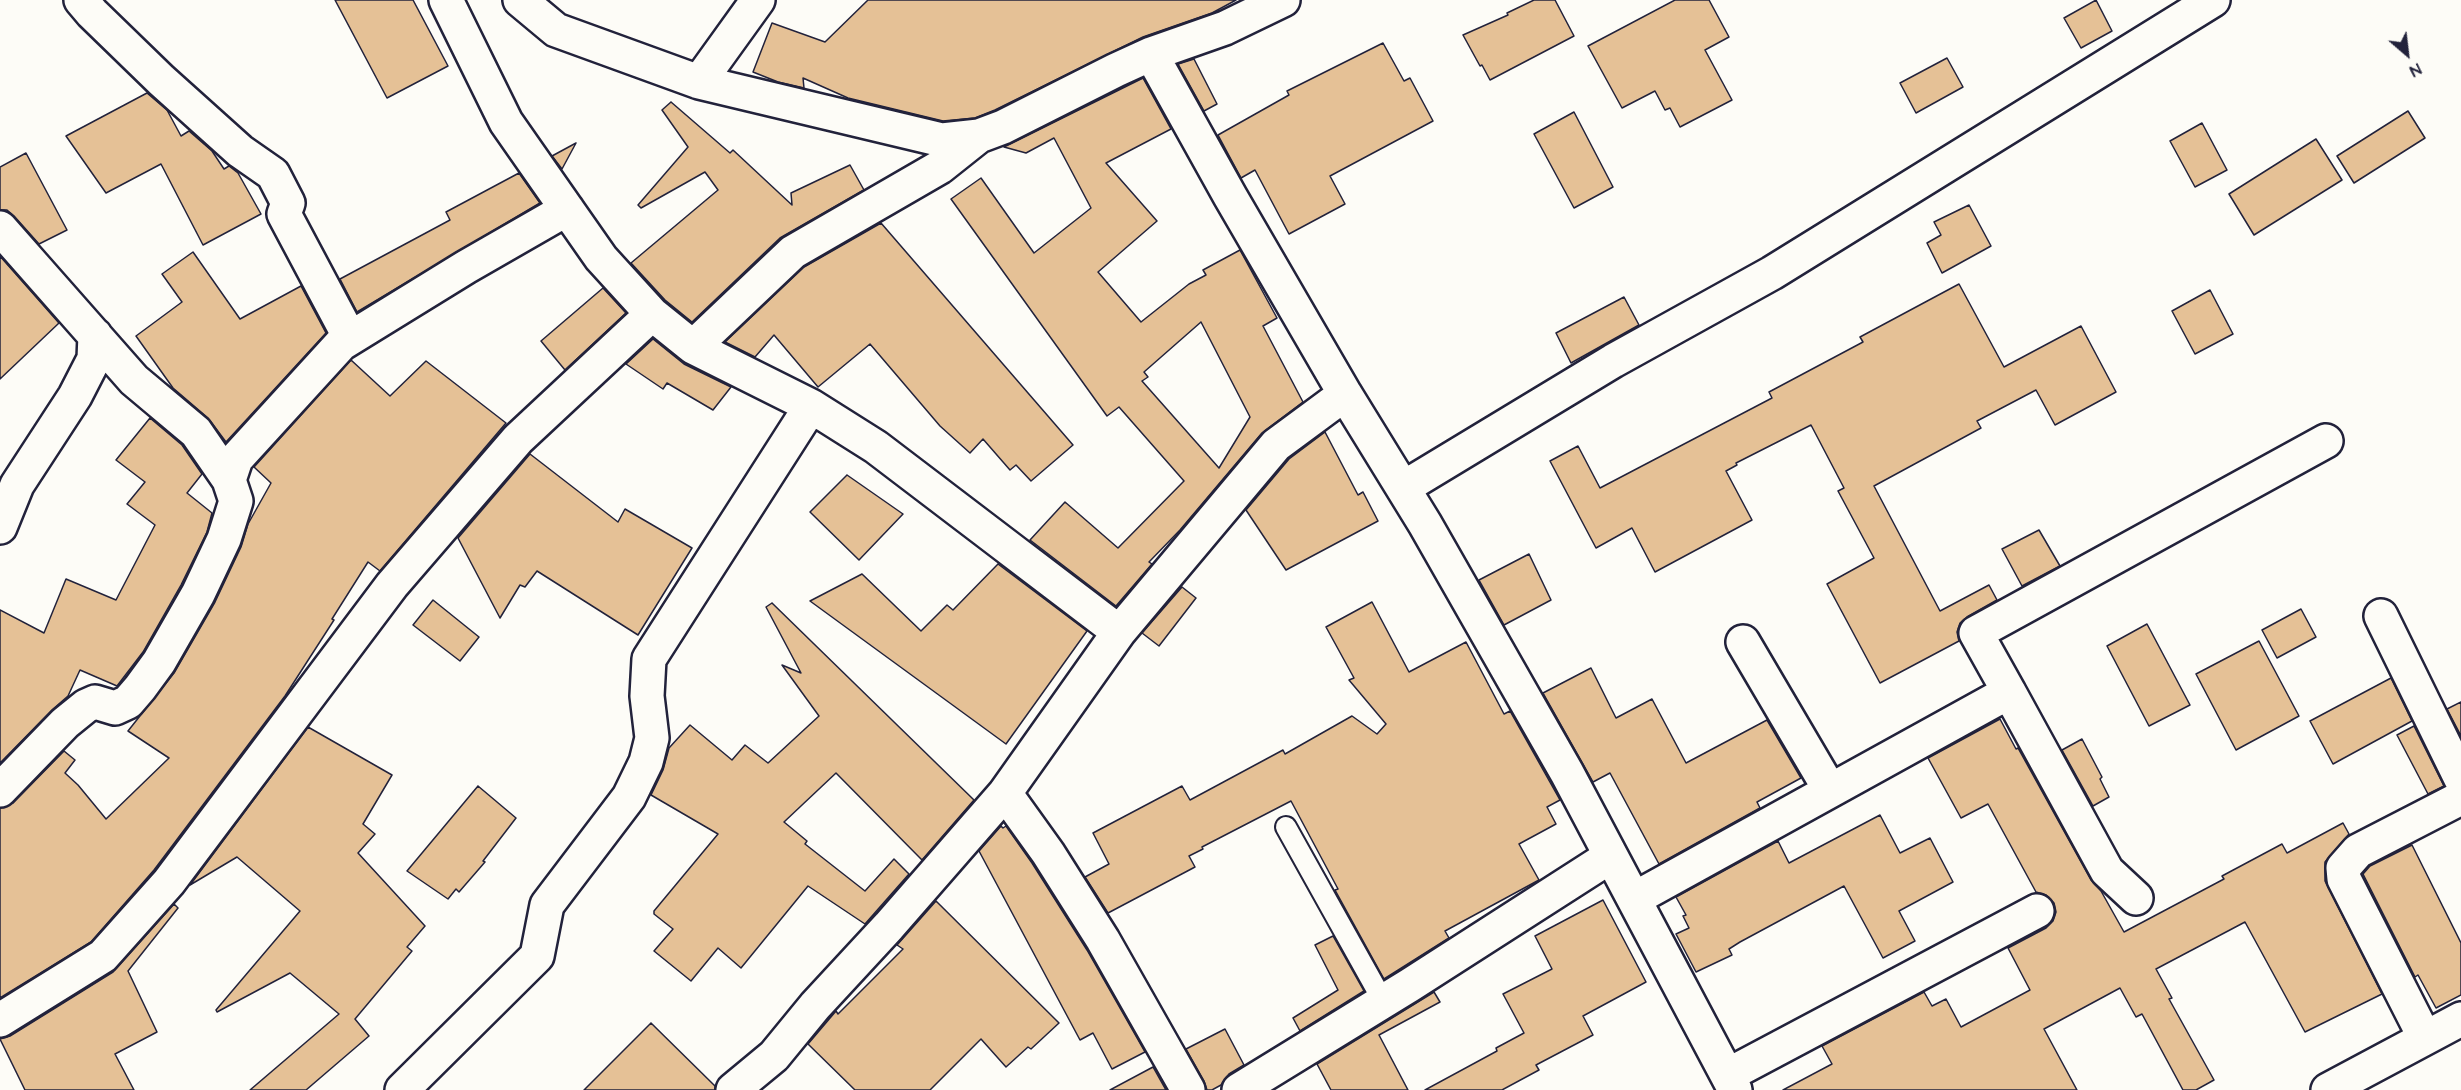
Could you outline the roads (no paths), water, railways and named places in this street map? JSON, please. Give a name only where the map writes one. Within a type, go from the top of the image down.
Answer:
[{"type":"street","points":[[81,0],[161,80],[240,151],[273,174],[288,203],[284,214],[350,338]]},
{"type":"street","points":[[446,0],[506,122],[601,258],[652,314],[693,347],[811,406],[876,447],[1119,632]]},
{"type":"street","points":[[520,0],[556,30],[699,82],[942,140],[979,136]]},
{"type":"street","points":[[699,82],[758,0]]},
{"type":"street","points":[[693,347],[793,252],[940,166],[979,136],[1151,54],[1225,28],[1283,0]]},
{"type":"street","points":[[1403,488],[1613,361],[1772,273],[2213,0]]},
{"type":"street","points":[[1151,54],[1230,196],[1345,394],[1403,488],[1561,762],[1732,1083],[2037,911]]},
{"type":"street","points":[[229,480],[236,459],[341,344],[567,209]]},
{"type":"street","points":[[0,228],[134,380],[196,432],[229,480],[236,501],[224,539],[198,594],[159,662],[140,688],[128,702],[115,708],[95,702],[86,706],[65,723],[0,790]]},
{"type":"street","points":[[0,1020],[103,956],[169,882],[392,585],[518,439],[652,314]]},
{"type":"street","points":[[0,527],[17,485],[75,396],[94,359],[95,335]]},
{"type":"street","points":[[733,1090],[774,1056],[815,1006],[1005,794],[1119,632],[1276,445],[1345,394]]},
{"type":"street","points":[[402,1090],[537,956],[547,905],[629,797],[646,762],[652,738],[646,696],[649,659],[811,406]]},
{"type":"street","points":[[2136,898],[2107,871],[1976,633],[2326,441]]},
{"type":"street","points":[[2381,616],[2461,779]]},
{"type":"street","points":[[1743,642],[1830,790]]},
{"type":"street","points":[[1634,899],[2009,692]]},
{"type":"street","points":[[1005,794],[1048,853],[1102,940],[1188,1090]]},
{"type":"street","points":[[2425,1038],[2344,879],[2343,868],[2358,852],[2461,798]]},
{"type":"street","points":[[1239,1090],[1383,1002],[1611,856]]},
{"type":"street","points":[[2328,1090],[2461,1019]]},
{"type":"lane","points":[[1286,827],[1383,1002]]}]
